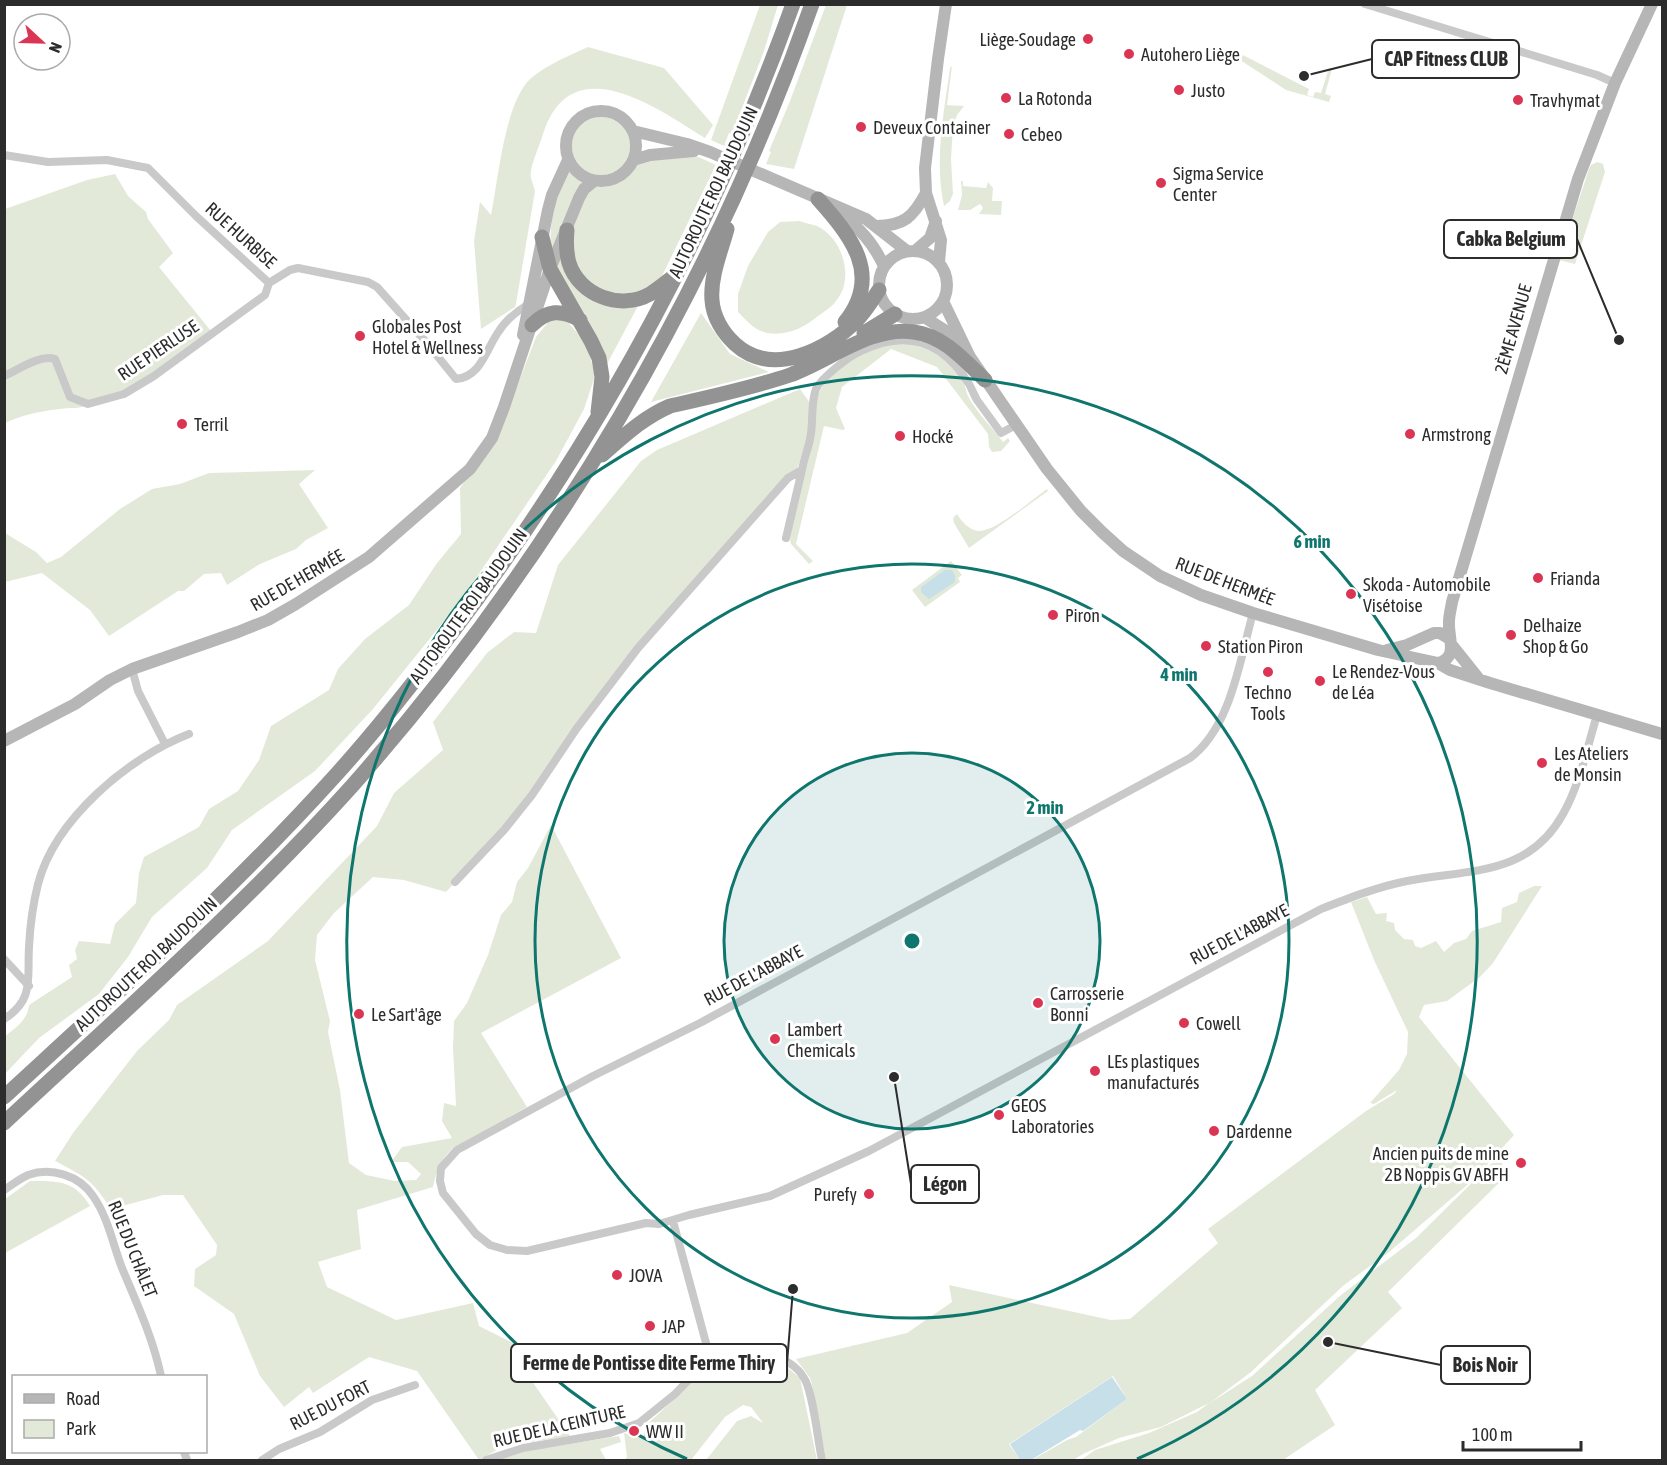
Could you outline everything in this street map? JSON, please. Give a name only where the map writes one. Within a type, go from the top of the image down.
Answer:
[{"type":"highway","name":"AUTOROUTE ROI BAUDOUIN","points":[[4,1097],[193,922],[270,847],[337,774],[410,688],[531,525],[596,421],[677,273],[741,138],[793,4]]},
{"type":"highway","name":"AUTOROUTE ROI BAUDOUIN","points":[[4,1123],[284,859],[352,785],[426,698],[482,625],[593,462],[650,364],[738,191],[758,146],[812,4]]},
{"type":"highway","points":[[738,191],[712,288],[713,308],[720,324],[738,347],[768,360],[789,359],[824,343],[856,321],[879,290]]},
{"type":"highway","points":[[818,199],[849,236],[856,248],[862,272],[860,294],[856,306],[847,320],[824,343]]},
{"type":"highway","points":[[567,230],[567,254],[573,273],[586,288],[607,299],[626,301],[649,295],[677,273]]},
{"type":"highway","points":[[542,237],[550,270],[595,348],[601,368],[596,421]]},
{"type":"highway","points":[[527,326],[540,317],[554,312],[565,313],[580,320]]},
{"type":"highway","points":[[824,360],[838,348],[895,314]]},
{"type":"highway","points":[[593,462],[629,431],[656,412],[670,406],[791,375],[873,336],[887,332],[914,332],[933,336],[953,350],[985,380]]},
{"type":"street","points":[[939,262],[941,240],[926,193],[925,168],[946,4]]},
{"type":"street","points":[[1365,4],[1596,75],[1615,83]]},
{"type":"street","name":"2ÈME AVENUE","points":[[1451,642],[1449,622],[1452,602],[1558,239],[1578,179],[1615,83],[1652,4]]},
{"type":"street","name":"RUE DE HERMÉE","points":[[527,326],[527,305],[552,195],[568,159],[566,146],[568,133],[576,122],[587,114],[600,111],[613,113],[625,120],[633,131],[704,150],[850,212],[876,226],[911,251],[924,252],[939,262],[946,280],[943,301],[970,357],[1016,425],[1081,511],[1123,551],[1160,576],[1253,613],[1432,662],[1450,670],[1662,734]]},
{"type":"street","points":[[633,131],[636,141],[633,160]]},
{"type":"street","name":"RUE DE HERMÉE","points":[[4,741],[75,704],[110,680],[132,669],[204,645],[268,620],[369,557],[470,469],[484,450],[504,407],[527,326],[581,193],[594,181],[603,182],[621,175],[633,160],[669,152],[704,150]]},
{"type":"street","name":"RUE HURBISE","points":[[4,155],[48,162],[107,160],[148,168],[269,283],[290,270],[298,268],[368,282],[377,287],[456,379],[472,375],[504,324],[527,305]]},
{"type":"street","points":[[568,159],[578,174],[594,181]]},
{"type":"street","points":[[876,226],[891,225],[908,219],[917,210],[926,193]]},
{"type":"street","name":"RUE DE HERMÉE","points":[[818,199],[863,232],[876,249],[884,266]]},
{"type":"street","points":[[895,314],[884,304],[879,290],[884,266],[898,254],[911,251],[930,238],[936,221]]},
{"type":"street","name":"RUE PIERLUSE","points":[[4,376],[50,357],[55,359],[70,397],[88,404],[124,394],[154,376],[265,296],[269,283]]},
{"type":"street","points":[[924,317],[936,310],[943,301]]},
{"type":"street","name":"RUE DE HERMÉE","points":[[895,314],[909,319],[924,317],[946,331],[970,357]]},
{"type":"street","points":[[504,324],[527,326]]},
{"type":"street","points":[[786,538],[811,438],[812,406],[817,387],[831,372],[856,353],[891,339],[932,345],[942,352],[969,383],[976,398],[1001,433],[1016,425]]},
{"type":"street","points":[[455,882],[504,830],[532,795],[577,728],[638,648],[788,478],[802,470]]},
{"type":"street","name":"2ÈME AVENUE","points":[[1429,636],[1452,602]]},
{"type":"street","name":"RUE DE L'ABBAYE","points":[[1253,613],[1224,714],[1210,740],[1190,758],[700,1023],[593,1076],[457,1150],[441,1168],[440,1181],[443,1193],[476,1234],[490,1245],[507,1250],[527,1251],[646,1223],[659,1224],[673,1221],[770,1196],[869,1151],[1284,927],[1330,905],[1408,880],[1484,870],[1503,866],[1520,858],[1538,846],[1553,830],[1564,813],[1577,782],[1597,715]]},
{"type":"street","points":[[1386,650],[1440,633],[1451,642],[1479,679]]},
{"type":"street","points":[[1429,636],[1422,651],[1432,662],[1443,662],[1450,655],[1451,642]]},
{"type":"street","points":[[132,669],[138,691],[165,744]]},
{"type":"street","points":[[4,1019],[14,1013],[22,1003],[29,986],[29,947],[38,884],[51,851],[66,826],[108,784],[165,744],[189,734]]},
{"type":"street","points":[[4,958],[29,986]]},
{"type":"street","name":"RUE DU CHÂLET","points":[[4,1190],[28,1175],[57,1172],[80,1183],[92,1194],[102,1212],[121,1266],[153,1343],[161,1375]]},
{"type":"street","points":[[673,1221],[709,1354],[781,1358],[799,1371],[808,1385],[822,1461]]},
{"type":"street","name":"RUE DE LA CEINTURE","points":[[486,1461],[523,1448],[610,1433],[639,1423],[682,1387],[703,1365],[709,1354]]},
{"type":"street","name":"RUE DU FORT","points":[[262,1461],[279,1449],[320,1431],[372,1400],[415,1385]]},
{"type":"green space","points":[[760,5],[778,5],[764,51],[732,134],[729,133],[724,146],[711,140]]},
{"type":"green space","points":[[826,5],[847,5],[794,169],[766,164],[771,152],[769,151]]},
{"type":"green space","points":[[588,47],[664,68],[713,125],[705,138],[640,100],[616,92],[594,89],[573,93],[556,108],[535,156],[531,178],[535,191],[515,307],[481,329],[474,241],[480,202],[491,215],[503,147],[512,112],[525,85],[537,73]]},
{"type":"green space","points":[[1243,55],[1309,89],[1307,95],[1313,97],[1315,92],[1321,93],[1329,68],[1332,69],[1325,94],[1331,96],[1329,102],[1286,90],[1240,60]]},
{"type":"green space","points":[[952,66],[947,105],[964,106],[957,115],[953,127],[951,159],[953,194],[944,206],[940,154],[945,102]]},
{"type":"green space","points":[[595,117],[607,117],[622,125],[630,140],[630,152],[622,167],[607,175],[595,175],[580,167],[572,152],[572,140],[580,125]]},
{"type":"green space","points":[[694,155],[716,165],[661,278],[649,291],[610,295],[581,277],[570,249],[572,232],[587,192],[596,187],[619,183],[637,164],[646,159]]},
{"type":"green space","points":[[1597,162],[1603,164],[1605,172],[1575,264],[1559,260],[1589,169]]},
{"type":"green space","points":[[568,170],[584,183],[552,254],[551,233],[554,211]]},
{"type":"green space","points":[[115,174],[128,196],[146,212],[148,219],[173,253],[159,267],[211,331],[124,394],[82,407],[32,414],[5,423],[5,209],[87,180]]},
{"type":"green space","points":[[961,181],[963,181],[963,186],[986,188],[988,182],[993,188],[992,201],[1002,201],[1001,215],[979,214],[983,208],[980,204],[970,210],[958,210],[962,195]]},
{"type":"green space","points":[[799,221],[817,226],[834,240],[845,271],[842,292],[830,307],[801,327],[774,334],[763,332],[751,325],[738,312],[738,294],[748,266],[768,232],[780,222]]},
{"type":"green space","points":[[561,252],[585,295],[639,304],[607,364],[555,270]]},
{"type":"green space","points":[[701,313],[730,354],[769,372],[651,402]]},
{"type":"green space","points":[[550,320],[566,320],[587,344],[595,376],[584,409],[556,461],[461,600],[373,709],[315,771],[232,830],[207,868],[152,917],[128,957],[99,994],[39,1038],[5,1074],[5,1036],[24,1019],[29,1005],[72,977],[69,965],[77,959],[75,950],[79,941],[110,944],[115,924],[136,903],[139,873],[144,857],[199,827],[209,809],[238,791],[259,760],[271,726],[329,690],[338,669],[365,639],[409,605],[437,563],[461,534],[460,488],[491,446],[536,337]]},
{"type":"green space","points":[[906,343],[932,352],[953,367],[964,384],[971,402],[980,414],[1003,442],[1008,438],[1010,441],[1001,451],[992,452],[989,447],[988,434],[937,367],[891,349],[842,387],[836,408],[845,429],[824,426],[796,544],[813,561],[809,564],[790,540],[813,444],[816,405],[821,389],[836,371],[856,356],[888,344]]},
{"type":"green space","points":[[800,389],[810,403],[808,437],[796,473],[638,648],[504,830],[446,892],[404,880],[373,877],[334,913],[317,935],[315,960],[330,1021],[328,1032],[340,1090],[349,1163],[366,1175],[395,1181],[416,1180],[421,1174],[408,1162],[391,1162],[402,1147],[452,1138],[442,1121],[444,1103],[456,1106],[454,1021],[467,1003],[488,955],[501,915],[512,902],[517,882],[528,868],[551,825],[621,958],[481,1033],[527,1107],[453,1148],[445,1156],[433,1187],[357,1210],[361,1249],[318,1262],[327,1287],[396,1320],[473,1303],[479,1326],[525,1349],[525,1371],[570,1436],[504,1446],[479,1460],[417,1371],[369,1357],[313,1393],[309,1387],[284,1407],[260,1376],[234,1314],[194,1286],[195,1269],[216,1255],[217,1245],[183,1195],[163,1195],[111,1209],[88,1180],[55,1161],[73,1133],[137,1051],[169,1020],[177,1005],[268,941],[377,826],[394,793],[443,750],[433,722],[487,653],[514,632],[536,633],[558,565],[641,461],[657,450]]},
{"type":"green space","points":[[315,470],[299,484],[328,528],[306,540],[296,549],[260,564],[227,585],[221,573],[204,574],[184,591],[178,591],[109,636],[90,610],[42,573],[5,582],[5,533],[36,552],[47,563],[61,557],[120,509],[152,489],[180,484],[209,473]]},
{"type":"green space","points":[[1047,489],[1048,491],[969,548],[954,523],[953,518],[957,514],[971,529],[978,531],[994,527]]},
{"type":"green space","points":[[951,561],[962,575],[958,578],[960,582],[925,607],[912,590]]},
{"type":"green space","points":[[1534,886],[1542,886],[1493,963],[1480,977],[1447,1001],[1424,1005],[1419,1017],[1514,1135],[1473,1180],[1388,1253],[1344,1285],[1251,1372],[1210,1403],[1252,1376],[1341,1295],[1416,1238],[1498,1157],[1508,1174],[1388,1292],[1402,1308],[1315,1390],[1335,1425],[1283,1460],[1081,1460],[1095,1450],[1149,1433],[1197,1412],[1209,1403],[1161,1427],[1119,1438],[1073,1460],[1032,1460],[1076,1437],[1127,1399],[1113,1376],[1009,1444],[1020,1460],[826,1460],[812,1384],[796,1359],[907,1333],[952,1302],[949,1285],[1111,1320],[1130,1319],[1218,1243],[1208,1229],[1366,1111],[1394,1094],[1397,1090],[1374,1104],[1370,1103],[1399,1070],[1407,1054],[1408,1032],[1374,960],[1351,902],[1367,897],[1376,914],[1387,913],[1386,921],[1394,923],[1395,930],[1404,939],[1413,940],[1415,946],[1421,948],[1436,941],[1444,952],[1454,943],[1466,939],[1472,931],[1501,922],[1502,908],[1517,902],[1519,893]]},
{"type":"green space","points":[[30,1181],[57,1182],[72,1187],[84,1197],[90,1206],[5,1253],[5,1199]]},
{"type":"green space","points":[[713,1360],[766,1361],[788,1368],[800,1378],[817,1460],[706,1460],[737,1421],[751,1416],[763,1423],[751,1407],[743,1405],[725,1417],[691,1460],[624,1460],[627,1457],[624,1433],[635,1437],[644,1435],[644,1427]]},
{"type":"green space","points":[[619,1436],[621,1442],[600,1449],[606,1460],[492,1460],[519,1452]]},
{"type":"water","points":[[945,570],[952,570],[955,582],[929,599],[921,592],[921,587]]},
{"type":"water","points":[[1112,1377],[1127,1399],[1083,1431],[1080,1430],[1031,1460],[1020,1460],[1010,1444]]},
{"type":"place","name":"Liège-Soudage","points":[[1088,39]]},
{"type":"place","name":"Autohero Liège","points":[[1129,54]]},
{"type":"place","name":"CAP Fitness CLUB","points":[[1304,76]]},
{"type":"place","name":"Justo","points":[[1179,90]]},
{"type":"place","name":"La Rotonda","points":[[1006,98]]},
{"type":"place","name":"Travhymat","points":[[1518,100]]},
{"type":"place","name":"Deveux Container","points":[[861,127]]},
{"type":"place","name":"Cebeo","points":[[1009,134]]},
{"type":"place","name":"Sigma Service Center","points":[[1161,183]]},
{"type":"place","name":"Globales Post Hotel & Wellness","points":[[360,336]]},
{"type":"place","name":"Cabka Belgium","points":[[1619,340]]},
{"type":"place","name":"Terril","points":[[182,424]]},
{"type":"place","name":"Armstrong","points":[[1410,434]]},
{"type":"place","name":"Hocké","points":[[900,436]]},
{"type":"place","name":"Frianda","points":[[1538,578]]},
{"type":"place","name":"Skoda - Automobile Visétoise","points":[[1351,594]]},
{"type":"place","name":"Piron","points":[[1053,615]]},
{"type":"place","name":"Delhaize Shop & Go","points":[[1511,635]]},
{"type":"place","name":"Station Piron","points":[[1206,646]]},
{"type":"place","name":"Techno Tools","points":[[1268,672]]},
{"type":"place","name":"Le Rendez-Vous de Léa","points":[[1320,681]]},
{"type":"place","name":"Les Ateliers de Monsin","points":[[1542,763]]},
{"type":"place","name":"Carrosserie Bonni","points":[[1038,1003]]},
{"type":"place","name":"Le Sart'âge","points":[[359,1014]]},
{"type":"place","name":"Cowell","points":[[1184,1023]]},
{"type":"place","name":"Lambert Chemicals","points":[[775,1039]]},
{"type":"place","name":"LEs plastiques manufacturés","points":[[1095,1071]]},
{"type":"place","name":"Légon","points":[[894,1077]]},
{"type":"place","name":"GEOS Laboratories","points":[[999,1115]]},
{"type":"place","name":"Dardenne","points":[[1214,1131]]},
{"type":"place","name":"Ancien puits de mine 2B Noppis GV ABFH","points":[[1521,1163]]},
{"type":"place","name":"Purefy","points":[[869,1194]]},
{"type":"place","name":"JOVA","points":[[617,1275]]},
{"type":"place","name":"Ferme de Pontisse dite Ferme Thiry","points":[[793,1289]]},
{"type":"place","name":"JAP","points":[[650,1326]]},
{"type":"place","name":"Bois Noir","points":[[1328,1342]]},
{"type":"place","name":"WW II","points":[[634,1431]]}]
